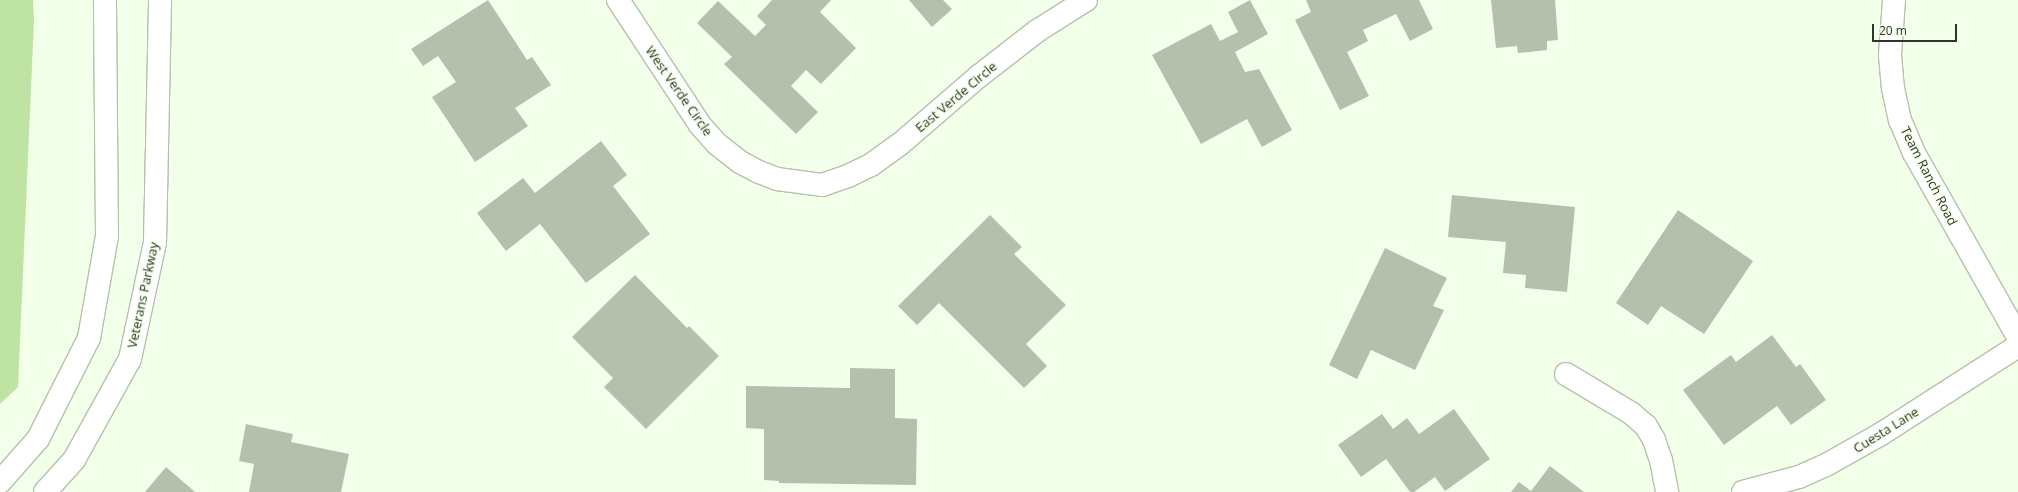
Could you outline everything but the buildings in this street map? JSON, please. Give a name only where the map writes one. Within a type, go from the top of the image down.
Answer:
[{"type":"street","points":[[0,482],[38,438],[89,338],[107,236],[105,0]]},
{"type":"street","name":"Veterans Parkway","points":[[45,492],[74,460],[130,359],[155,242],[160,0]]},
{"type":"street","name":"West Verde Circle","points":[[618,0],[700,125],[717,144],[740,162],[759,172],[777,179],[822,185]]},
{"type":"street","name":"East Verde Circle","points":[[822,185],[848,176],[871,165],[899,145],[980,76],[1031,36],[1086,0]]},
{"type":"street","name":"Team Ranch Road","points":[[1894,0],[1890,55],[1893,88],[1900,120],[1914,153],[2018,337]]},
{"type":"street","name":"Cuesta Lane","points":[[1743,492],[1800,477],[1833,461],[1881,434],[2018,346]]},
{"type":"street","points":[[1566,374],[1625,409],[1646,426],[1654,440],[1661,460],[1667,492]]},
{"type":"green space","points":[[0,0],[33,0],[34,20],[18,387],[0,404]]}]
